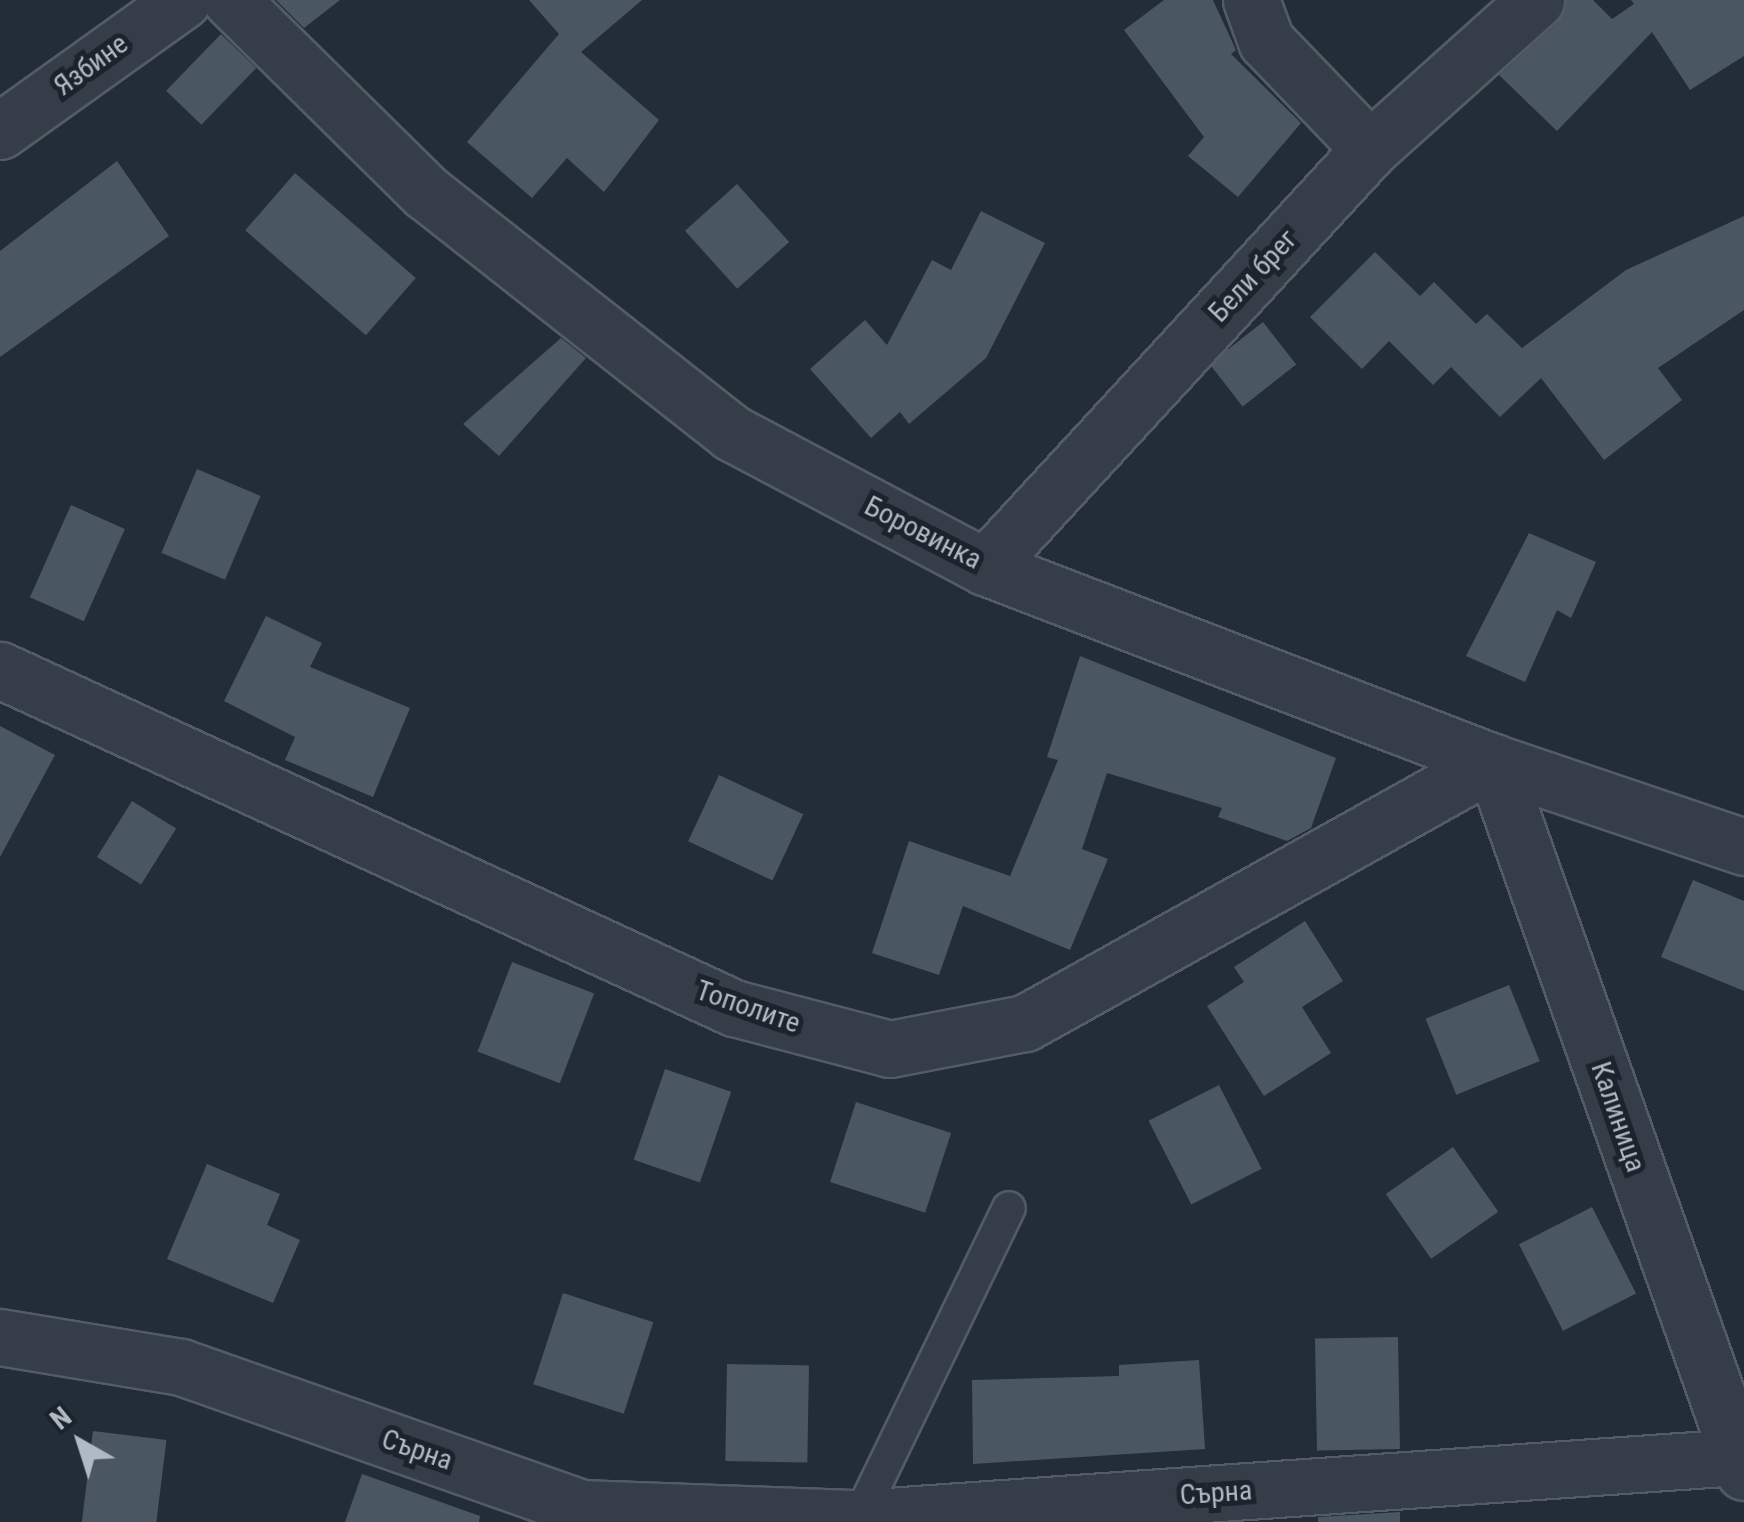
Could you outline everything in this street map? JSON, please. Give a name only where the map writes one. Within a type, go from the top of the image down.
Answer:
[{"type":"street","name":"Язбине","points":[[0,130],[183,0]]},
{"type":"street","name":"Боровинка","points":[[231,0],[427,193],[732,433],[985,566],[1493,762],[1744,847]]},
{"type":"street","points":[[1250,0],[1266,41],[1370,148]]},
{"type":"street","name":"Бели брег","points":[[985,566],[1370,148],[1536,0]]},
{"type":"street","name":"Тополите","points":[[0,670],[734,1008],[890,1049],[1025,1023],[1493,762]]},
{"type":"street","name":"Калиница","points":[[1493,762],[1741,1464]]},
{"type":"street","name":"Сърна","points":[[0,1338],[180,1367],[582,1508],[858,1518],[1741,1464]]},
{"type":"lane","points":[[858,1518],[1009,1208]]},
{"type":"building","points":[[276,0],[340,0],[304,28]]},
{"type":"building","points":[[529,0],[642,0],[581,52],[659,120],[604,192],[567,158],[532,198],[467,142],[559,34]]},
{"type":"building","points":[[1164,0],[1213,0],[1236,50],[1231,54],[1301,123],[1238,197],[1188,156],[1204,137],[1124,30]]},
{"type":"building","points":[[1566,0],[1593,0],[1612,19],[1634,4],[1631,0],[1744,0],[1744,56],[1690,90],[1652,32],[1557,131],[1499,75],[1557,23]]},
{"type":"building","points":[[221,34],[256,68],[201,125],[166,91]]},
{"type":"building","points":[[117,161],[169,236],[0,357],[0,251]]},
{"type":"building","points":[[295,173],[416,278],[366,335],[245,230]]},
{"type":"building","points":[[737,184],[789,242],[737,289],[685,231]]},
{"type":"building","points":[[981,211],[1045,243],[986,358],[909,424],[900,412],[871,438],[810,369],[865,320],[887,345],[932,260],[951,270]]},
{"type":"building","points":[[1744,216],[1744,310],[1658,368],[1682,400],[1604,460],[1541,378],[1500,417],[1451,367],[1433,385],[1389,341],[1362,369],[1310,317],[1375,252],[1420,296],[1434,282],[1476,324],[1487,314],[1522,348],[1626,270]]},
{"type":"building","points":[[1263,322],[1296,365],[1243,406],[1209,364]]},
{"type":"building","points":[[561,338],[586,358],[499,456],[463,424]]},
{"type":"building","points":[[197,469],[261,496],[225,580],[161,553]]},
{"type":"building","points":[[71,505],[125,529],[84,621],[30,597]]},
{"type":"building","points":[[1529,533],[1596,562],[1571,618],[1557,610],[1525,682],[1466,656]]},
{"type":"building","points":[[266,616],[322,643],[310,667],[410,708],[373,797],[285,760],[295,737],[224,701]]},
{"type":"building","points":[[1080,656],[1336,758],[1311,828],[1287,841],[1218,817],[1222,808],[1107,773],[1082,849],[1108,859],[1070,950],[963,906],[939,975],[872,953],[909,841],[1010,876],[1058,760],[1047,757]]},
{"type":"building","points":[[0,726],[55,755],[0,857]]},
{"type":"building","points":[[719,775],[803,814],[772,880],[688,841]]},
{"type":"building","points":[[132,801],[176,829],[141,885],[97,857]]},
{"type":"building","points":[[1693,880],[1744,901],[1744,991],[1661,957]]},
{"type":"building","points":[[1305,921],[1343,981],[1302,1007],[1331,1053],[1264,1096],[1207,1006],[1244,982],[1234,967]]},
{"type":"building","points":[[512,962],[594,994],[560,1083],[478,1052]]},
{"type":"building","points":[[1509,985],[1540,1061],[1456,1095],[1426,1019]]},
{"type":"building","points":[[665,1069],[731,1092],[700,1183],[634,1160]]},
{"type":"building","points":[[1219,1085],[1262,1169],[1191,1205],[1149,1121]]},
{"type":"building","points":[[856,1102],[951,1133],[925,1213],[830,1182]]},
{"type":"building","points":[[1453,1147],[1498,1212],[1431,1259],[1386,1194]]},
{"type":"building","points":[[207,1164],[280,1194],[267,1225],[300,1240],[273,1303],[167,1259]]},
{"type":"building","points":[[1592,1207],[1636,1293],[1563,1331],[1519,1244]]},
{"type":"building","points":[[563,1293],[653,1322],[624,1414],[533,1384]]},
{"type":"building","points":[[1398,1337],[1400,1449],[1317,1450],[1315,1338]]},
{"type":"building","points":[[1199,1360],[1205,1449],[973,1464],[972,1380],[1119,1376],[1119,1365]]},
{"type":"building","points":[[727,1364],[809,1365],[807,1462],[725,1461]]},
{"type":"building","points":[[93,1431],[166,1440],[156,1522],[82,1522]]},
{"type":"building","points":[[362,1474],[480,1516],[479,1522],[345,1522]]},
{"type":"building","points":[[1400,1512],[1400,1522],[1318,1522],[1318,1517]]}]
